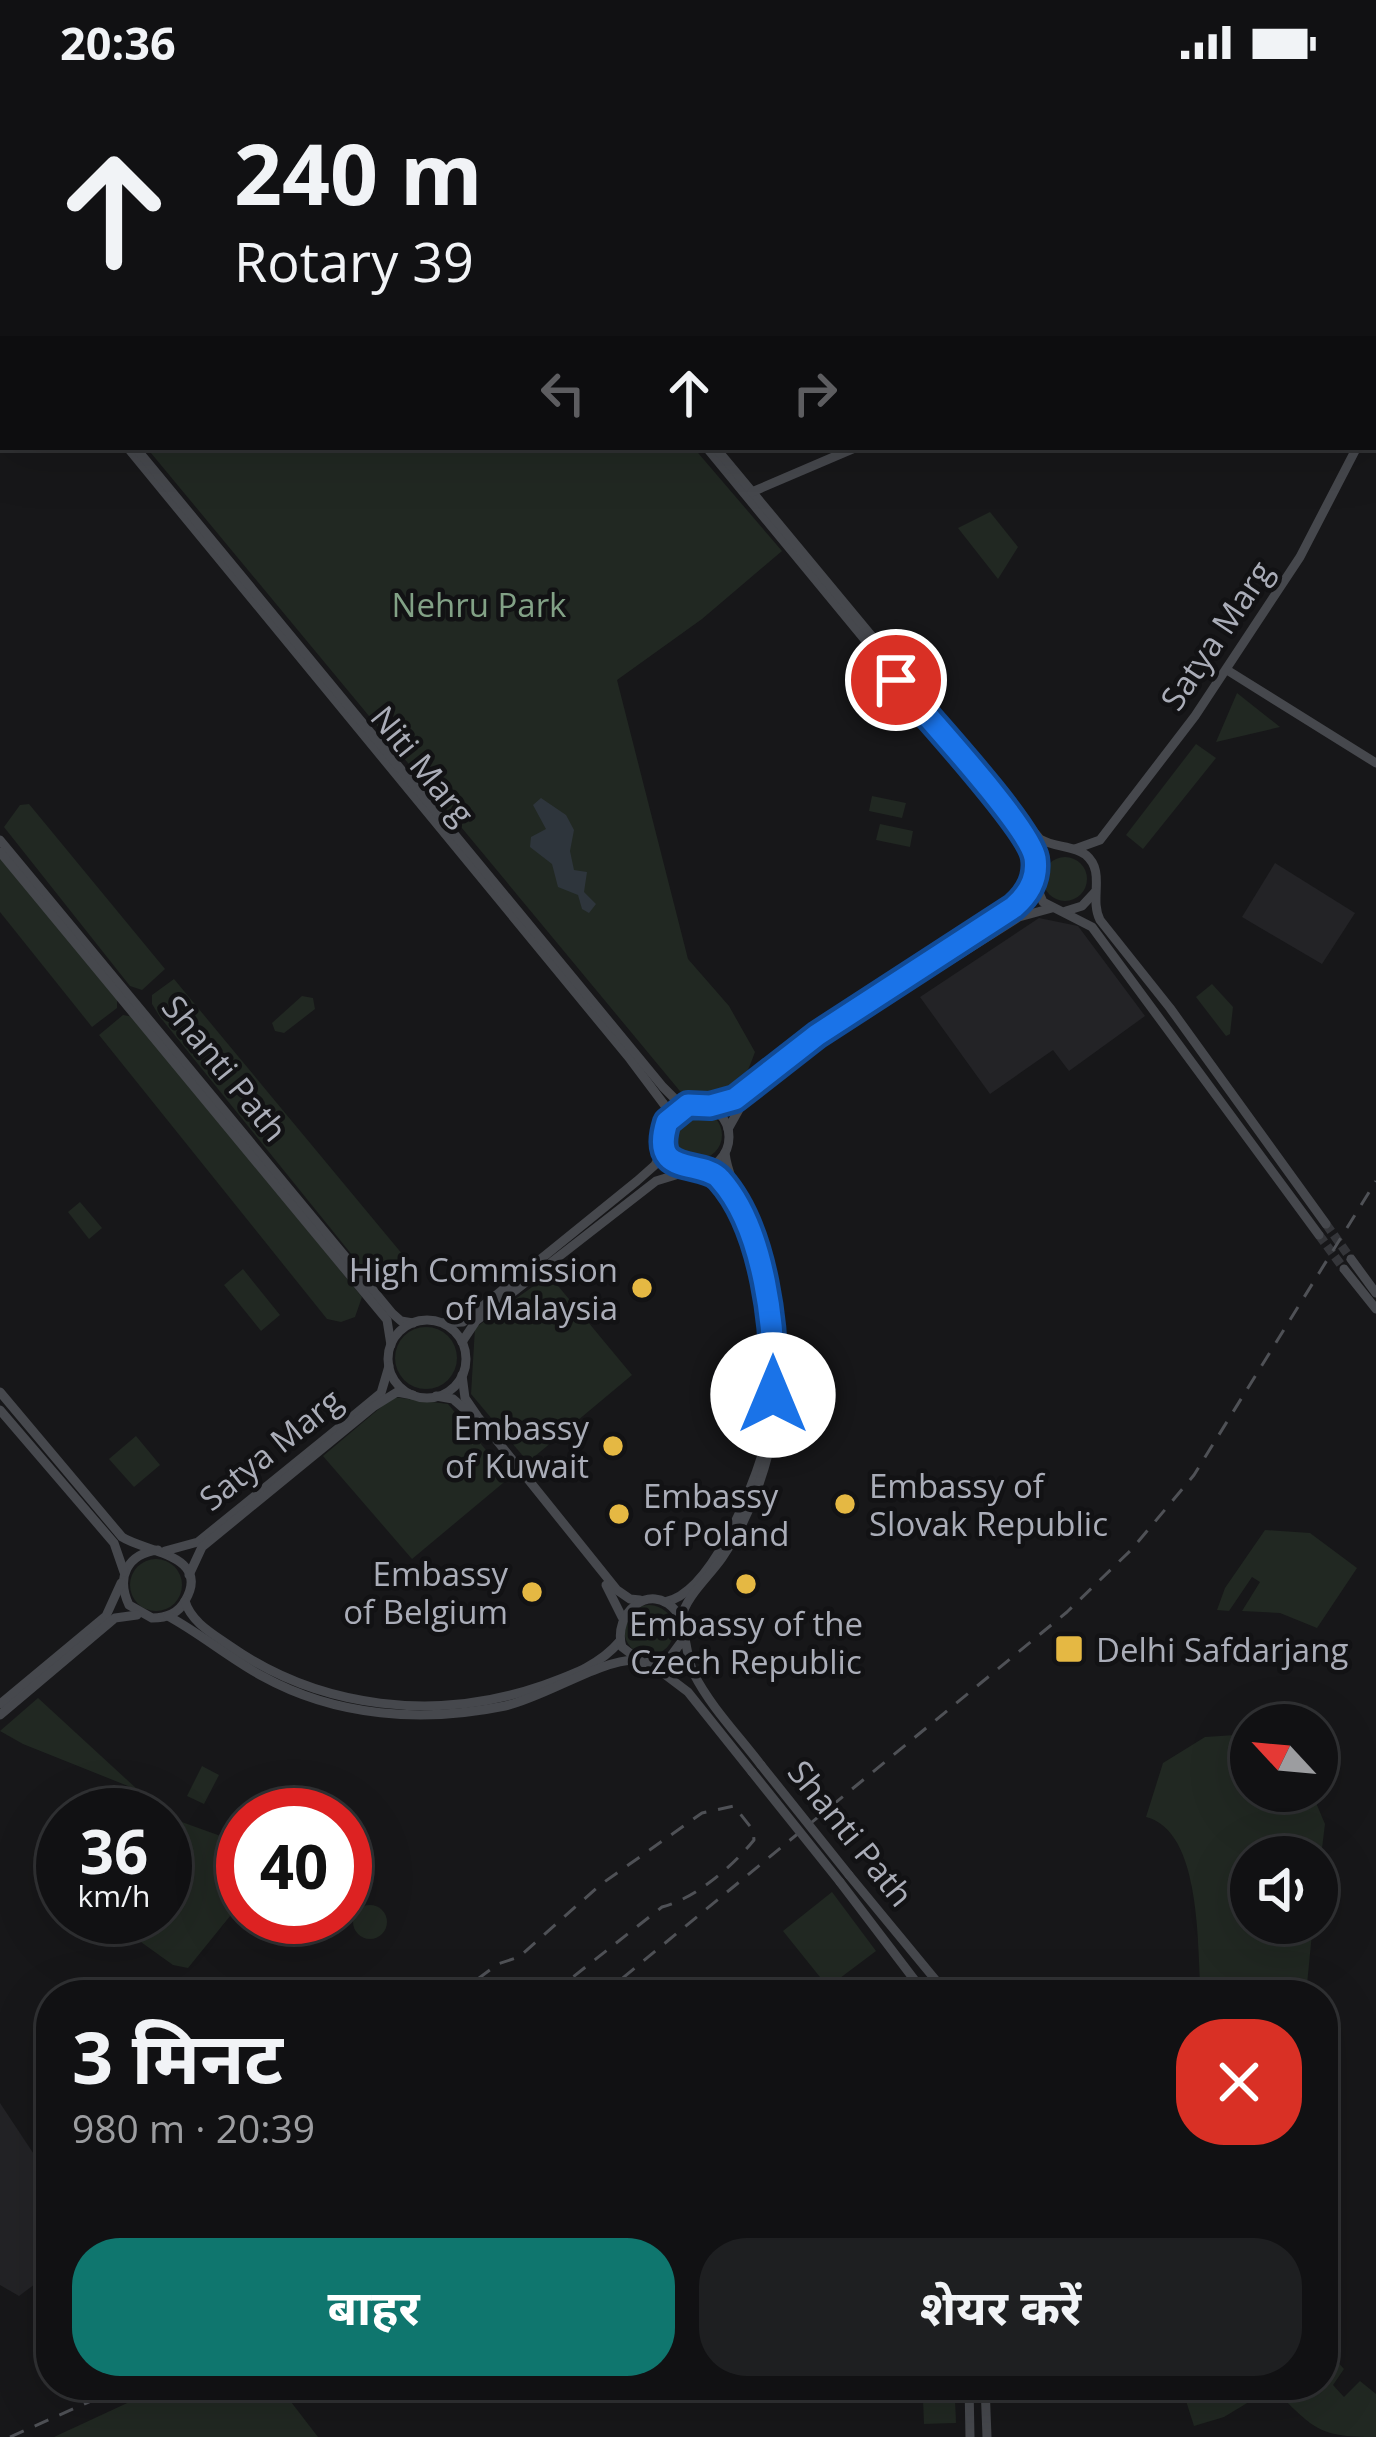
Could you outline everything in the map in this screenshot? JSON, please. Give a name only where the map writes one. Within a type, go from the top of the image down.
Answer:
[{"type":"main road","name":"Niti Marg","points":[[133,450],[663,1087],[688,1105]]},
{"type":"main road","name":"Niti Marg","points":[[133,450],[630,1058],[666,1107],[667,1122]]},
{"type":"main road","points":[[712,450],[1040,838],[1070,849],[1095,868],[1100,920],[1326,1224]]},
{"type":"main road","points":[[749,494],[850,450]]},
{"type":"main road","name":"Satya Marg","points":[[1095,868],[1100,840],[1227,670],[1300,557],[1355,450]]},
{"type":"main road","points":[[749,494],[1015,823],[1033,848],[1037,893],[1052,908]]},
{"type":"main road","points":[[1227,670],[1376,764]]},
{"type":"main road","name":"Shanti Path","points":[[0,840],[392,1313],[413,1323]]},
{"type":"main road","points":[[0,1392],[122,1537],[176,1556],[189,1575],[188,1612],[262,1665],[331,1694],[392,1706],[508,1696],[595,1664],[620,1641],[622,1617],[613,1594],[464,1408],[454,1400],[413,1395],[398,1383],[389,1366],[391,1345],[413,1323],[464,1322],[655,1165],[665,1147],[667,1122],[688,1105],[710,1106],[735,1099],[817,1035],[1014,907],[1030,890],[1047,854],[1100,840]]},
{"type":"main road","name":"Shanti Path","points":[[0,852],[387,1320],[391,1345]]},
{"type":"main road","points":[[1064,911],[1082,907],[1095,892]]},
{"type":"main road","points":[[0,1715],[116,1618],[168,1616],[296,1693],[391,1714],[507,1706],[618,1661],[651,1664],[673,1656],[682,1641],[684,1606],[725,1554],[753,1501],[780,1396],[782,1343],[775,1294],[758,1237],[731,1180],[725,1153],[728,1129],[742,1104],[824,1040],[1019,917],[1052,908],[1092,927],[1319,1235]]},
{"type":"main road","points":[[710,1106],[728,1129]]},
{"type":"main road","points":[[443,1323],[462,1342],[466,1355],[465,1398],[617,1590],[629,1599],[676,1600],[701,1575],[731,1529],[763,1452],[773,1395],[772,1329],[759,1262],[724,1184],[715,1174],[677,1164],[665,1147]]},
{"type":"main road","points":[[462,1342],[476,1321],[656,1181],[715,1164],[725,1153]]},
{"type":"main road","points":[[1376,1293],[1347,1264],[1376,1310]]},
{"type":"main road","name":"Satya Marg","points":[[161,1551],[198,1542],[381,1393],[389,1366]]},
{"type":"main road","points":[[436,1396],[452,1389],[462,1375]]},
{"type":"main road","name":"Satya Marg","points":[[189,1575],[202,1547],[373,1407],[397,1392],[413,1395]]},
{"type":"main road","points":[[0,1409],[114,1543],[128,1605],[142,1616]]},
{"type":"main road","points":[[0,1704],[106,1616],[136,1556],[161,1551]]},
{"type":"main road","points":[[168,1616],[185,1601]]},
{"type":"main road","points":[[622,1617],[642,1601]]},
{"type":"main road","points":[[665,1602],[681,1619]]},
{"type":"main road","points":[[620,1641],[635,1660]]},
{"type":"main road","name":"Shanti Path","points":[[682,1641],[696,1679],[756,1769]]},
{"type":"main road","name":"Shanti Path","points":[[651,1664],[688,1692],[935,1980]]},
{"type":"main road","name":"Shanti Path","points":[[845,1878],[916,1980]]},
{"type":"main road","points":[[969,2400],[970,2437]]},
{"type":"main road","points":[[985,2400],[986,2437]]},
{"type":"shaded area","points":[[541,798],[566,815],[574,830],[570,851],[574,870],[587,872],[584,892],[596,904],[589,913],[582,909],[578,895],[558,887],[552,864],[530,847],[531,837],[546,829],[533,805]]},
{"type":"shaded area","points":[[1275,863],[1355,913],[1322,964],[1242,917]]},
{"type":"shaded area","points":[[1039,918],[1078,926],[1145,1016],[1069,1071],[1053,1050],[990,1094],[920,997]]},
{"type":"shaded area","points":[[0,2103],[36,2157],[36,2283],[19,2296],[0,2285]]},
{"type":"green space","name":"Nehru Park","points":[[148,450],[696,450],[782,551],[702,619],[617,680],[688,959],[729,1006],[755,1052],[743,1078],[731,1090],[684,1096]]},
{"type":"green space","points":[[990,512],[1018,547],[998,579],[958,528]]},
{"type":"green space","points":[[1237,693],[1280,727],[1216,742]]},
{"type":"green space","points":[[1196,744],[1216,758],[1143,849],[1126,835]]},
{"type":"green space","points":[[872,796],[906,803],[902,818],[869,811]]},
{"type":"green space","points":[[29,804],[165,969],[142,990],[130,986],[4,827],[20,805]]},
{"type":"green space","points":[[880,824],[913,831],[910,847],[876,840]]},
{"type":"green space","points":[[1065,857],[1081,863],[1087,879],[1081,895],[1065,901],[1049,895],[1043,879],[1049,863]]},
{"type":"green space","points":[[0,858],[117,998],[117,1008],[92,1027],[0,912]]},
{"type":"green space","points":[[174,979],[408,1261],[401,1279],[392,1285],[373,1281],[160,1017],[152,995]]},
{"type":"green space","points":[[1212,984],[1233,1007],[1226,1036],[1196,997]]},
{"type":"green space","points":[[302,996],[313,998],[315,1009],[284,1033],[275,1031],[272,1023]]},
{"type":"green space","points":[[123,1015],[134,1017],[362,1297],[355,1317],[341,1322],[327,1319],[99,1035]]},
{"type":"green space","points":[[698,1111],[715,1118],[722,1135],[715,1152],[698,1159],[681,1152],[674,1135],[681,1118]]},
{"type":"green space","points":[[80,1202],[102,1228],[89,1239],[68,1212]]},
{"type":"green space","points":[[243,1269],[280,1315],[261,1331],[224,1285]]},
{"type":"green space","points":[[549,1275],[632,1375],[528,1462],[471,1394],[475,1328]]},
{"type":"green space","points":[[426,1327],[448,1336],[457,1358],[448,1380],[426,1389],[404,1380],[395,1358],[404,1336]]},
{"type":"green space","points":[[393,1397],[448,1404],[509,1478],[412,1559],[323,1456]]},
{"type":"green space","points":[[136,1436],[160,1465],[134,1487],[109,1459]]},
{"type":"green space","points":[[1265,1530],[1310,1533],[1357,1568],[1317,1628],[1280,1613],[1242,1611],[1260,1582],[1252,1577],[1229,1611],[1217,1610],[1225,1588]]},
{"type":"green space","points":[[156,1559],[174,1567],[182,1585],[174,1603],[156,1611],[138,1603],[130,1585],[138,1567]]},
{"type":"green space","points":[[649,1605],[666,1613],[674,1630],[666,1647],[649,1655],[632,1647],[624,1630],[632,1613]]},
{"type":"green space","points":[[38,1698],[136,1788],[23,1744],[0,1731]]},
{"type":"green space","points":[[1230,1735],[1230,1812],[1320,1812],[1324,1836],[1230,1836],[1230,1944],[1311,1944],[1307,1980],[1200,1980],[1197,1921],[1187,1867],[1178,1844],[1164,1827],[1146,1817],[1163,1763],[1205,1737]]},
{"type":"green space","points":[[202,1766],[219,1775],[204,1804],[192,1798],[191,1788]]},
{"type":"green space","points":[[192,1826],[216,1834],[216,1933],[188,1968],[173,1965],[144,1944],[192,1944]]},
{"type":"green space","points":[[832,1892],[876,1951],[837,1980],[822,1980],[783,1931]]},
{"type":"green space","points":[[372,1905],[386,1915],[386,1929],[372,1939]]},
{"type":"green space","points":[[1360,2381],[1376,2394],[1376,2437],[1328,2432],[1284,2400],[1338,2400],[1338,2390],[1344,2397]]},
{"type":"green space","points":[[134,2400],[290,2400],[318,2437],[54,2437]]},
{"type":"green space","points":[[923,2400],[955,2400],[956,2423],[924,2424]]},
{"type":"green space","points":[[1186,2400],[1252,2400],[1224,2417],[1194,2426]]},
{"type":"tunnel","points":[[1326,1224],[1351,1259]]},
{"type":"tunnel","points":[[1319,1235],[1344,1269]]},
{"type":"railway","points":[[620,1980],[1067,1612],[1132,1549],[1194,1475],[1376,1181]]},
{"type":"railway","points":[[476,1980],[498,1964],[519,1957],[600,1885],[702,1813],[734,1806],[753,1830],[754,1840],[735,1861],[700,1889],[662,1907],[569,1980]]},
{"type":"railway","points":[[10,2437],[93,2400]]},
{"type":"place","name":"High Commission of Malaysia","points":[[642,1288]]},
{"type":"place","name":"Embassy of Kuwait","points":[[613,1446]]},
{"type":"place","name":"Embassy of Slovak Republic","points":[[845,1504]]},
{"type":"place","name":"Embassy of Poland","points":[[619,1514]]},
{"type":"place","name":"Embassy of the Czech Republic","points":[[746,1584]]},
{"type":"place","name":"Embassy of Belgium","points":[[532,1592]]},
{"type":"place","name":"Delhi Safdarjang","points":[[1069,1649]]},
{"type":"route","points":[[773,1395],[771,1316],[750,1236],[720,1178],[710,1171],[686,1168],[670,1156],[663,1139],[667,1122],[688,1105],[710,1106],[744,1093],[817,1035],[1014,907],[1030,890],[1036,870],[1033,848],[1015,823],[896,680]]}]
